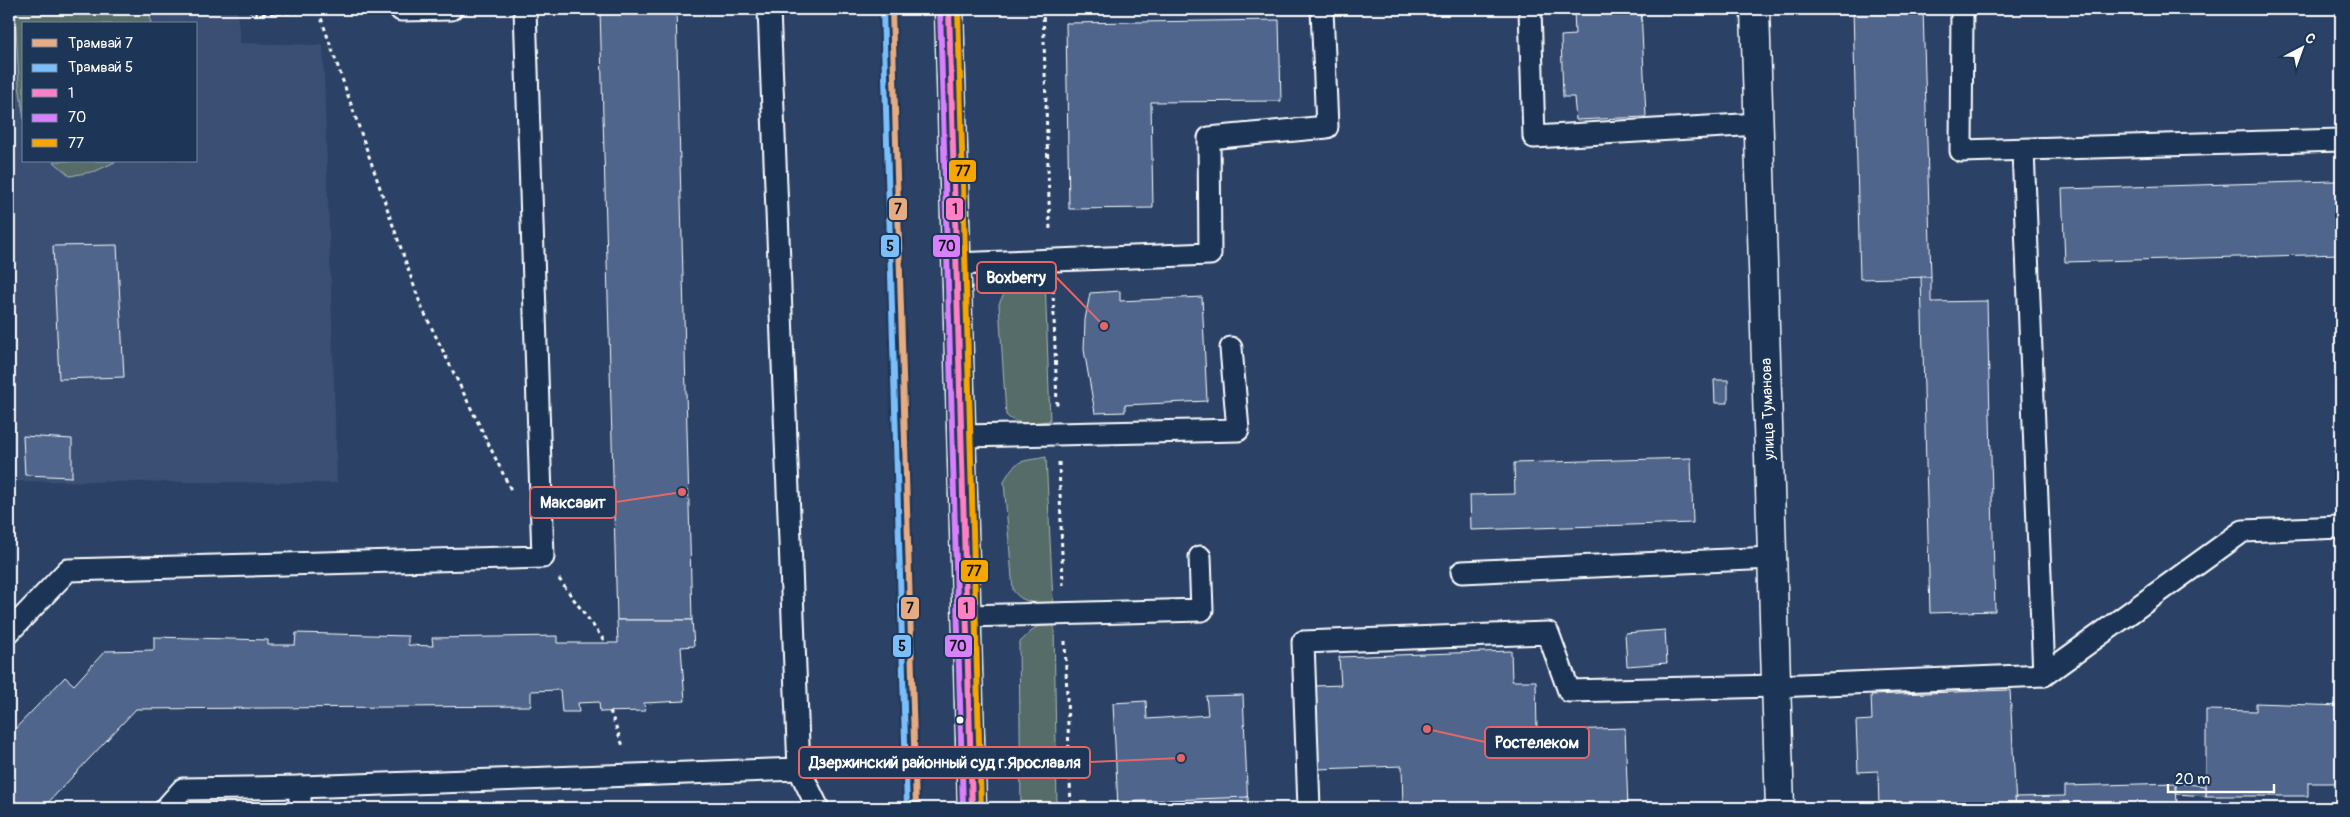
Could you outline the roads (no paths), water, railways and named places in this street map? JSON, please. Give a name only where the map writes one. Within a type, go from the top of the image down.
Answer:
[{"type":"street","points":[[949,9],[972,808]]},
{"type":"street","name":"улица Туманова","points":[[1755,9],[1780,808]]},
{"type":"lane","points":[[401,10],[451,9]]},
{"type":"lane","points":[[9,632],[68,570],[543,557],[526,9]]},
{"type":"lane","points":[[769,9],[799,769],[818,808]]},
{"type":"lane","points":[[955,264],[1210,254],[1209,138],[1327,127],[1322,9]]},
{"type":"lane","points":[[1530,9],[1534,137],[1759,124]]},
{"type":"lane","points":[[1962,9],[1961,151],[2341,140]]},
{"type":"lane","points":[[2022,150],[2044,675]]},
{"type":"lane","points":[[962,436],[1238,430],[1231,348]]},
{"type":"lane","points":[[1309,808],[1303,642],[1548,633],[1569,691],[1776,686],[2044,675],[2243,532],[2341,528]]},
{"type":"lane","points":[[967,616],[1202,610],[1200,557]]},
{"type":"lane","points":[[1462,572],[1772,558]]},
{"type":"lane","points":[[166,808],[183,789],[300,787],[799,769]]},
{"type":"lane","points":[[300,787],[300,808]]},
{"type":"tram line","name":"5","points":[[883,9],[907,808]]},
{"type":"tram line","name":"7","points":[[892,9],[916,808]]},
{"type":"place","name":"Boxberry","points":[[1104,326]]},
{"type":"place","name":"Максавит","points":[[682,492]]},
{"type":"place","name":"Ростелеком","points":[[1427,729]]},
{"type":"place","name":"Дзержинский районный суд г.Ярославля","points":[[1181,758]]}]
